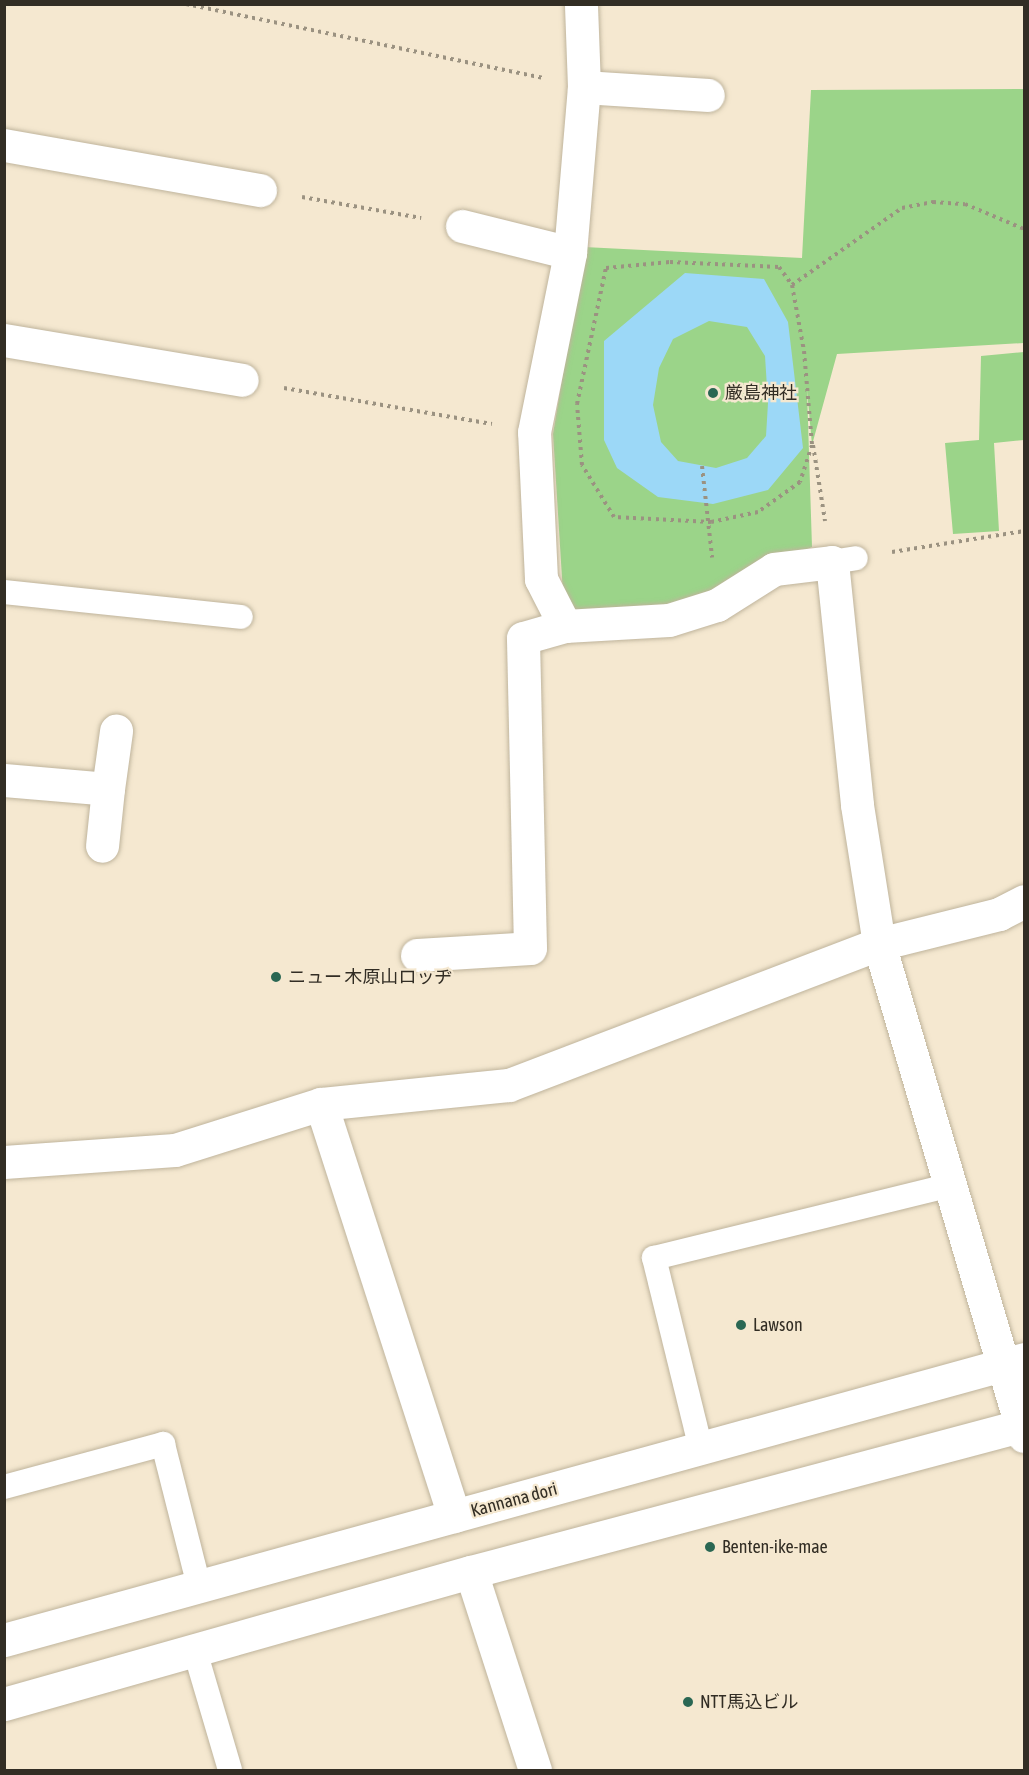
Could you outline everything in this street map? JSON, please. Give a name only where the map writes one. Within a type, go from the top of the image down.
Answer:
[{"type":"street","points":[[565,627],[540,579],[534,432],[570,253],[584,87],[580,4]]},
{"type":"street","points":[[584,87],[708,95]]},
{"type":"street","points":[[4,145],[260,190]]},
{"type":"street","points":[[462,226],[570,253]]},
{"type":"street","points":[[4,340],[242,380]]},
{"type":"street","points":[[4,1704],[471,1572],[1024,1429],[1015,1362],[951,1185],[879,944],[857,805],[844,560],[774,569],[717,605],[669,620],[565,627],[523,638],[530,948],[417,955]]},
{"type":"street","points":[[102,846],[116,731]]},
{"type":"street","points":[[4,780],[108,789]]},
{"type":"street","points":[[4,1162],[175,1150],[321,1104],[509,1085],[879,944],[999,914],[1024,901]]},
{"type":"street","points":[[321,1104],[454,1516]]},
{"type":"street","name":"Kannana dori","points":[[4,1640],[1015,1362]]},
{"type":"street","points":[[471,1572],[535,1770]]},
{"type":"lane","points":[[4,592],[241,617]]},
{"type":"lane","points":[[701,1449],[654,1258],[951,1185]]},
{"type":"lane","points":[[4,1487],[163,1444],[199,1586]]},
{"type":"lane","points":[[195,1651],[230,1770]]},
{"type":"path","points":[[186,4],[584,87]]},
{"type":"path","points":[[260,190],[462,226]]},
{"type":"path","points":[[792,285],[828,256],[902,208],[933,202],[965,204],[1024,229]]},
{"type":"path","points":[[812,445],[800,482],[758,512],[711,522],[614,517],[582,465],[577,404],[606,268],[670,262],[779,267],[792,285],[804,351],[812,445],[844,560],[1024,531]]},
{"type":"path","points":[[242,380],[534,432]]},
{"type":"path","points":[[702,466],[711,522]]},
{"type":"green space","points":[[1024,89],[1024,343],[837,354],[812,445],[807,390],[812,547],[681,606],[565,626],[553,434],[584,247],[802,258],[811,90]]},
{"type":"green space","points":[[1024,352],[1024,440],[994,443],[999,531],[953,534],[945,443],[979,440],[981,356]]},
{"type":"water","points":[[685,273],[764,279],[788,322],[803,448],[768,490],[713,504],[658,497],[617,468],[604,440],[604,341]],"holes":[[[709,321],[747,327],[765,356],[768,403],[766,436],[747,458],[716,468],[678,461],[661,442],[653,405],[659,368],[673,339]]]},
{"type":"place","name":"厳島神社","points":[[713,393]]},
{"type":"place","name":"ニュー 木原山ロッヂ","points":[[276,977]]},
{"type":"place","name":"Lawson","points":[[741,1325]]},
{"type":"place","name":"Benten-ike-mae","points":[[710,1547]]},
{"type":"place","name":"NTT馬込ビル","points":[[688,1702]]}]
